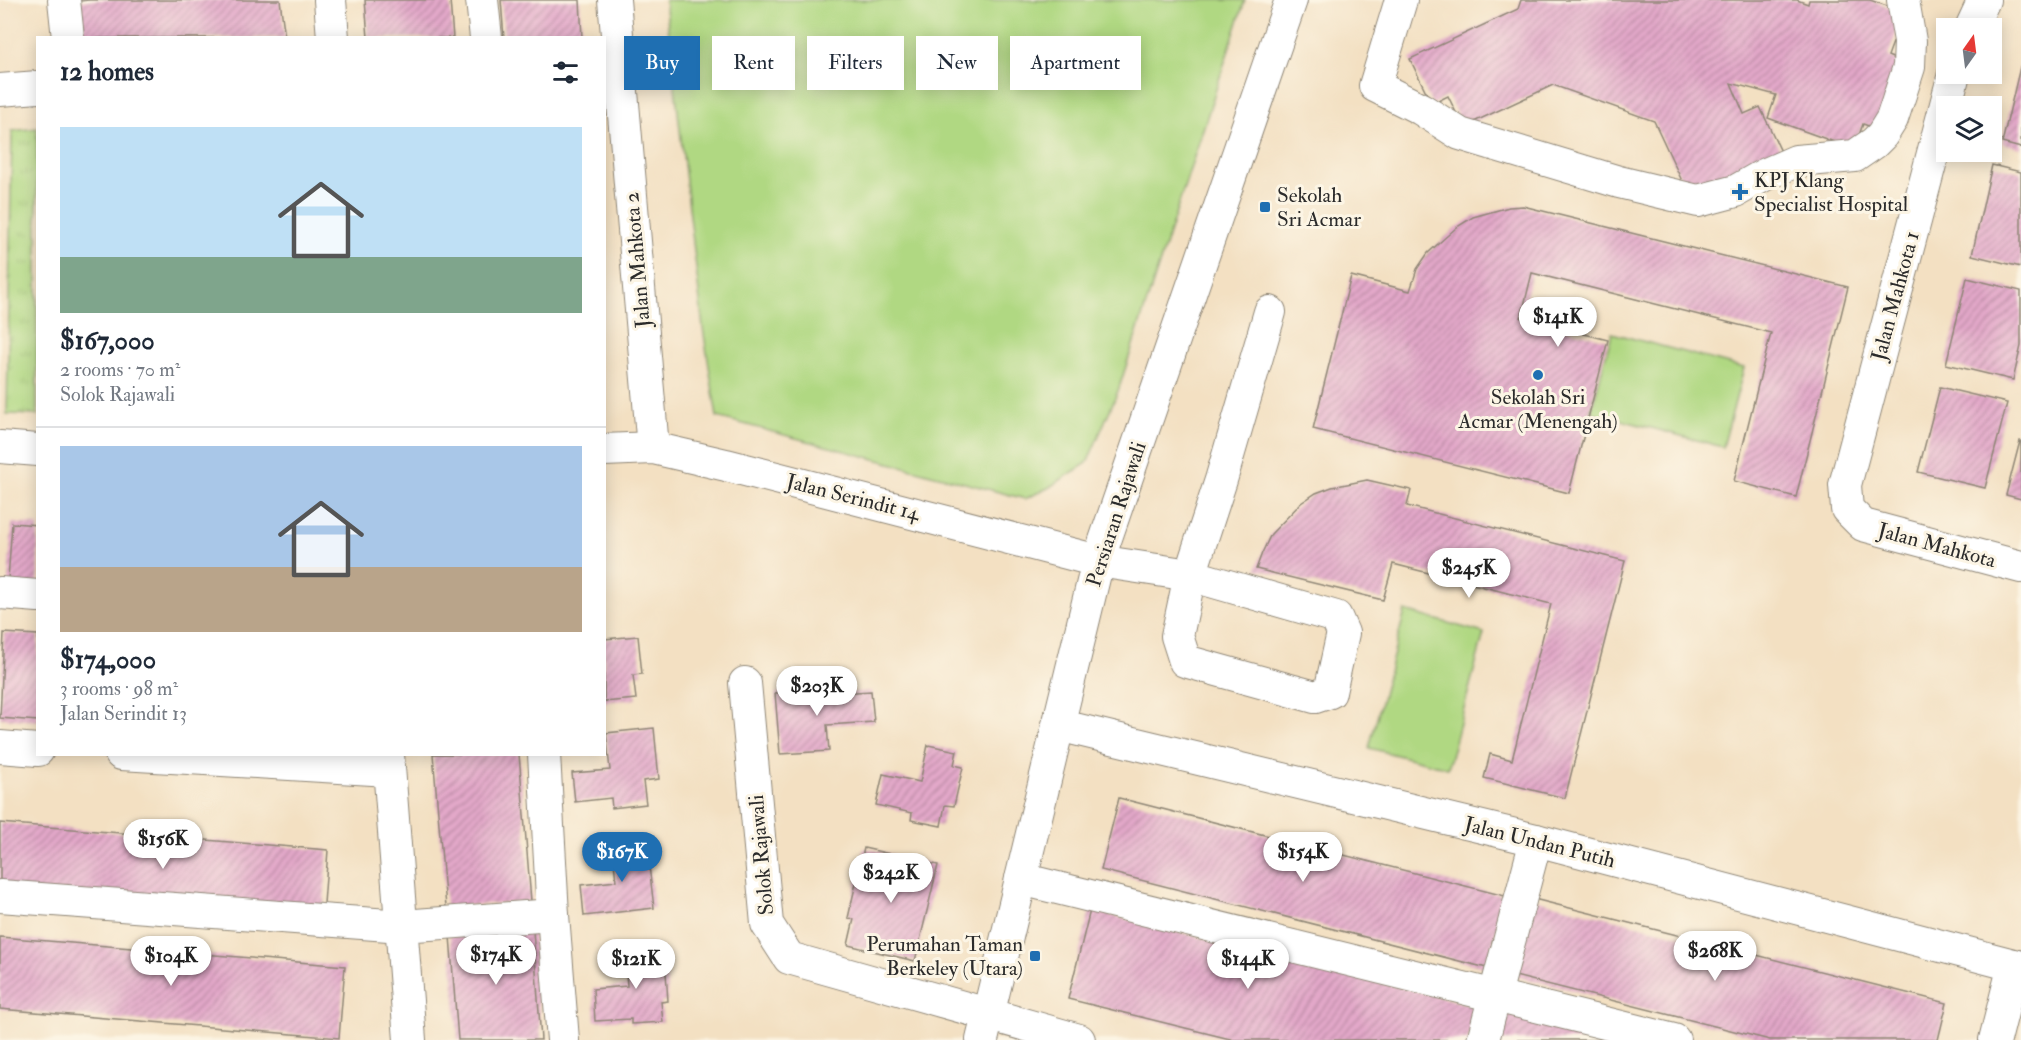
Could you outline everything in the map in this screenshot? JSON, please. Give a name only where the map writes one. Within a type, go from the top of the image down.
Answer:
[{"type":"street","points":[[64,0],[68,36]]},
{"type":"street","points":[[330,0],[333,36]]},
{"type":"street","points":[[482,0],[486,36]]},
{"type":"street","name":"Jalan Mahkota 2","points":[[614,0],[653,448]]},
{"type":"street","name":"Persiaran Rajawali","points":[[985,1028],[1098,561],[1291,0]]},
{"type":"street","points":[[1401,0],[1375,86],[1420,109],[1460,134],[1619,182],[1698,201],[1736,191],[1764,175],[1797,161],[1855,156],[1874,143],[1892,119],[1909,68],[1910,41],[1903,0]]},
{"type":"street","points":[[1976,18],[1984,0]]},
{"type":"street","name":"Jalan Mahkota 1","points":[[1845,485],[1951,84]]},
{"type":"street","points":[[0,90],[36,87]]},
{"type":"street","points":[[1190,575],[1221,480],[1270,312]]},
{"type":"street","points":[[0,447],[36,450]]},
{"type":"street","name":"Jalan Serindit 14","points":[[606,450],[653,448],[1098,561],[1190,575],[1336,617],[1343,633],[1330,692],[1315,697],[1185,661],[1177,636],[1190,575]]},
{"type":"street","name":"Jalan Mahkota","points":[[1845,485],[1847,509],[1863,525],[2021,567]]},
{"type":"street","points":[[0,593],[36,596]]},
{"type":"street","name":"Solok Rajawali","points":[[745,683],[767,924],[789,957],[985,1028],[1079,1040]]},
{"type":"street","name":"Jalan Undan Putih","points":[[1058,725],[1536,840],[2017,966]]},
{"type":"street","points":[[0,747],[36,750]]},
{"type":"street","points":[[188,756],[389,762],[410,1040]]},
{"type":"street","points":[[544,756],[563,1040]]},
{"type":"street","points":[[1483,1040],[1536,840]]},
{"type":"street","points":[[1021,879],[1674,1040]]},
{"type":"street","points":[[0,896],[402,926],[553,915]]},
{"type":"street","points":[[1995,1040],[2017,966]]},
{"type":"green space","points":[[665,0],[1245,0],[1118,391],[1087,463],[1048,488],[1025,499],[717,417],[703,328],[675,90],[700,90],[700,36],[669,36]]},
{"type":"green space","points":[[36,128],[36,415],[7,414],[12,131]]},
{"type":"green space","points":[[1612,333],[1744,368],[1723,447],[1591,412]]},
{"type":"green space","points":[[1405,611],[1484,633],[1448,768],[1369,748]]},
{"type":"building","points":[[280,0],[285,36],[84,36],[79,1]]},
{"type":"building","points":[[365,0],[450,0],[453,36],[368,36]]},
{"type":"building","points":[[501,0],[580,0],[582,36],[504,36]]},
{"type":"building","points":[[1521,0],[1797,0],[1808,4],[1809,0],[1870,0],[1904,12],[1888,56],[1897,60],[1883,131],[1863,124],[1854,149],[1768,118],[1776,95],[1731,83],[1744,114],[1760,107],[1783,156],[1690,198],[1654,121],[1553,85],[1463,127],[1448,96],[1432,104],[1410,59],[1518,9]]},
{"type":"building","points":[[2020,67],[2021,148],[2002,143]]},
{"type":"building","points":[[1992,165],[2021,172],[2021,267],[1972,255]]},
{"type":"building","points":[[1523,206],[1848,287],[1796,497],[1734,481],[1771,333],[1532,273],[1521,318],[1608,340],[1569,493],[1313,429],[1351,276],[1410,291],[1417,269],[1428,253],[1457,227],[1473,217],[1509,207]]},
{"type":"building","points":[[1967,278],[2021,291],[2021,346],[2013,380],[1946,364]]},
{"type":"building","points":[[1940,387],[2007,403],[1985,488],[1918,472]]},
{"type":"building","points":[[2021,441],[2021,499],[2006,495]]},
{"type":"building","points":[[1367,480],[1411,490],[1407,506],[1625,561],[1565,798],[1484,778],[1490,754],[1512,760],[1551,604],[1393,564],[1383,600],[1256,569],[1271,534],[1301,503],[1316,493],[1332,487]]},
{"type":"building","points":[[12,523],[36,525],[36,610],[6,608]]},
{"type":"building","points":[[4,633],[36,635],[36,721],[0,718]]},
{"type":"building","points":[[638,636],[642,674],[633,675],[636,699],[606,702],[606,639]]},
{"type":"building","points":[[825,689],[825,694],[871,691],[874,722],[827,725],[829,751],[780,754],[775,693]]},
{"type":"building","points":[[654,728],[659,779],[643,781],[646,804],[612,808],[611,798],[575,802],[572,773],[610,770],[606,733]]},
{"type":"building","points":[[928,745],[957,751],[954,765],[963,767],[954,806],[945,805],[941,826],[911,820],[912,813],[876,805],[883,774],[920,782]]},
{"type":"building","points":[[433,756],[519,756],[531,901],[446,907]]},
{"type":"building","points":[[1119,798],[1505,896],[1487,968],[1101,870]]},
{"type":"building","points":[[0,823],[328,850],[323,917],[0,891]]},
{"type":"building","points":[[646,840],[654,908],[584,916],[581,885],[616,881],[612,844]]},
{"type":"building","points":[[864,848],[938,865],[915,961],[848,945],[854,919],[848,918]]},
{"type":"building","points":[[1534,899],[1947,1003],[1938,1040],[1770,1040],[1515,976]]},
{"type":"building","points":[[1090,910],[1476,1006],[1468,1040],[1234,1040],[1068,999]]},
{"type":"building","points":[[533,930],[541,1040],[458,1040],[450,936]]},
{"type":"building","points":[[0,937],[345,966],[339,1038],[0,1009]]},
{"type":"building","points":[[657,945],[658,959],[665,958],[668,1001],[661,1002],[663,1022],[631,1024],[631,1019],[595,1021],[593,989],[627,986],[624,948]]},
{"type":"building","points":[[1505,1012],[1613,1040],[1498,1040]]},
{"type":"place","name":"KPJ Klang Specialist Hospital","points":[[1740,192]]},
{"type":"place","name":"Sekolah Sri Acmar","points":[[1265,207]]},
{"type":"place","name":"Sekolah Sri Acmar (Menengah)","points":[[1538,375]]},
{"type":"place","name":"Perumahan Taman Berkeley (Utara)","points":[[1035,956]]}]
